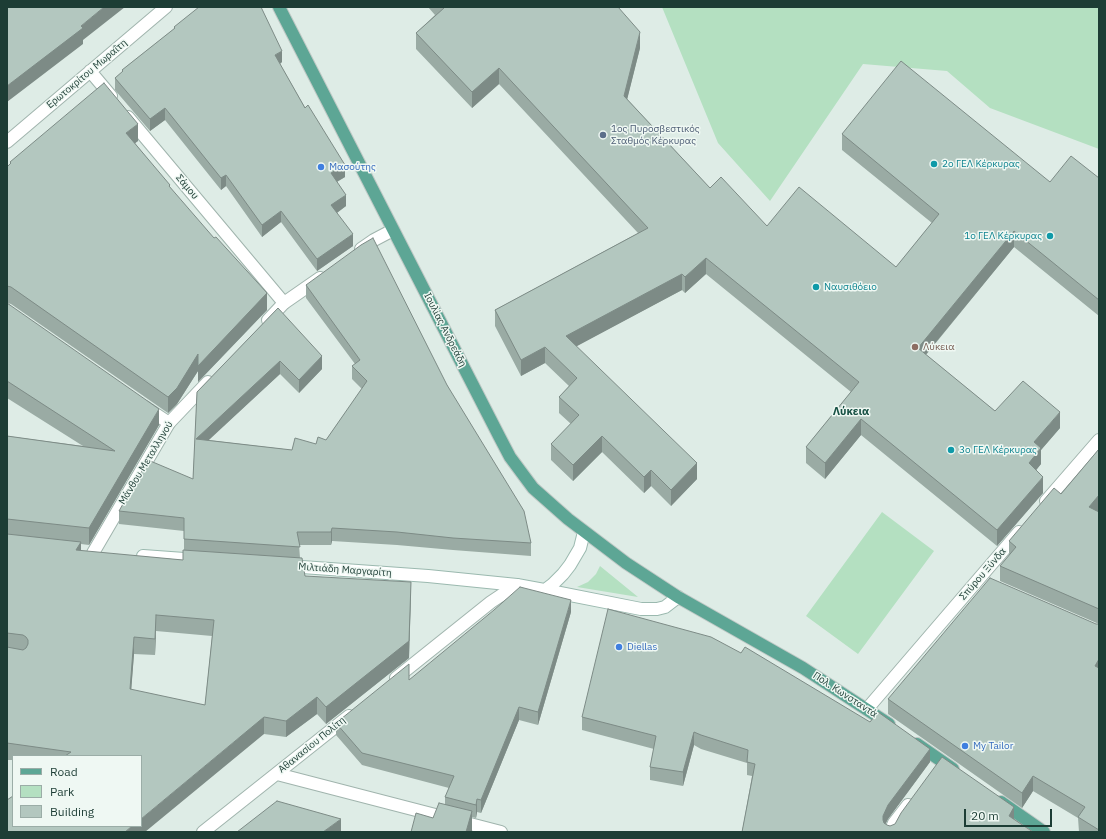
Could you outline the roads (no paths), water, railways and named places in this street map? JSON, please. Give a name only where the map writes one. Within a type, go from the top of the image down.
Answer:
[{"type":"main road","name":"Ιουλίας Ανδρεάδη","points":[[279,7],[510,457],[533,488],[552,506],[626,564],[678,597]]},
{"type":"main road","name":"Πολ. Κωνσταντά","points":[[678,597],[803,668],[898,730]]},
{"type":"main road","points":[[910,739],[960,774]]},
{"type":"main road","points":[[993,796],[1044,832]]},
{"type":"street","name":"Ερωτοκρίτου Μωραΐτη","points":[[7,142],[166,7]]},
{"type":"street","name":"Σάμου","points":[[90,71],[284,303]]},
{"type":"street","points":[[355,253],[374,240],[393,230]]},
{"type":"street","points":[[262,326],[284,303],[329,271]]},
{"type":"street","name":"Μάνθου Μεταλληνού","points":[[94,553],[169,423],[218,371]]},
{"type":"street","points":[[137,400],[169,423]]},
{"type":"street","points":[[1037,512],[1099,440]]},
{"type":"street","name":"Σπύρου Ξύνδα","points":[[867,709],[1026,524]]},
{"type":"street","points":[[545,590],[553,584],[570,565],[580,548],[584,532]]},
{"type":"street","points":[[134,556],[206,561]]},
{"type":"street","name":"Μιλτιάδη Μαργαρίτη","points":[[277,566],[428,576],[517,585],[642,609],[657,609],[665,607],[678,597]]},
{"type":"street","points":[[978,580],[989,584]]},
{"type":"street","points":[[387,685],[491,602],[517,585]]},
{"type":"street","name":"Αθανασίου Πολίτη","points":[[202,832],[356,710]]},
{"type":"street","points":[[933,772],[941,760]]},
{"type":"street","points":[[277,774],[501,832]]},
{"type":"street","points":[[890,832],[894,823],[916,795]]},
{"type":"place","name":"1ος Πυροσβεστικός Σταθμός Κέρκυρας","points":[[603,135]]},
{"type":"place","name":"2ο ΓΕΛ Κέρκυρας","points":[[934,164]]},
{"type":"place","name":"Μασούτης","points":[[321,167]]},
{"type":"place","name":"1ο ΓΕΛ Κέρκυρας","points":[[1050,236]]},
{"type":"place","name":"Ναυσιθόειο","points":[[816,287]]},
{"type":"place","name":"Λύκεια","points":[[915,347]]},
{"type":"place","name":"3ο ΓΕΛ Κέρκυρας","points":[[951,450]]},
{"type":"place","name":"Diellas","points":[[619,647]]},
{"type":"place","name":"My Tailor","points":[[965,746]]},
{"type":"district","name":"Λύκεια","points":[[851,412]]}]
